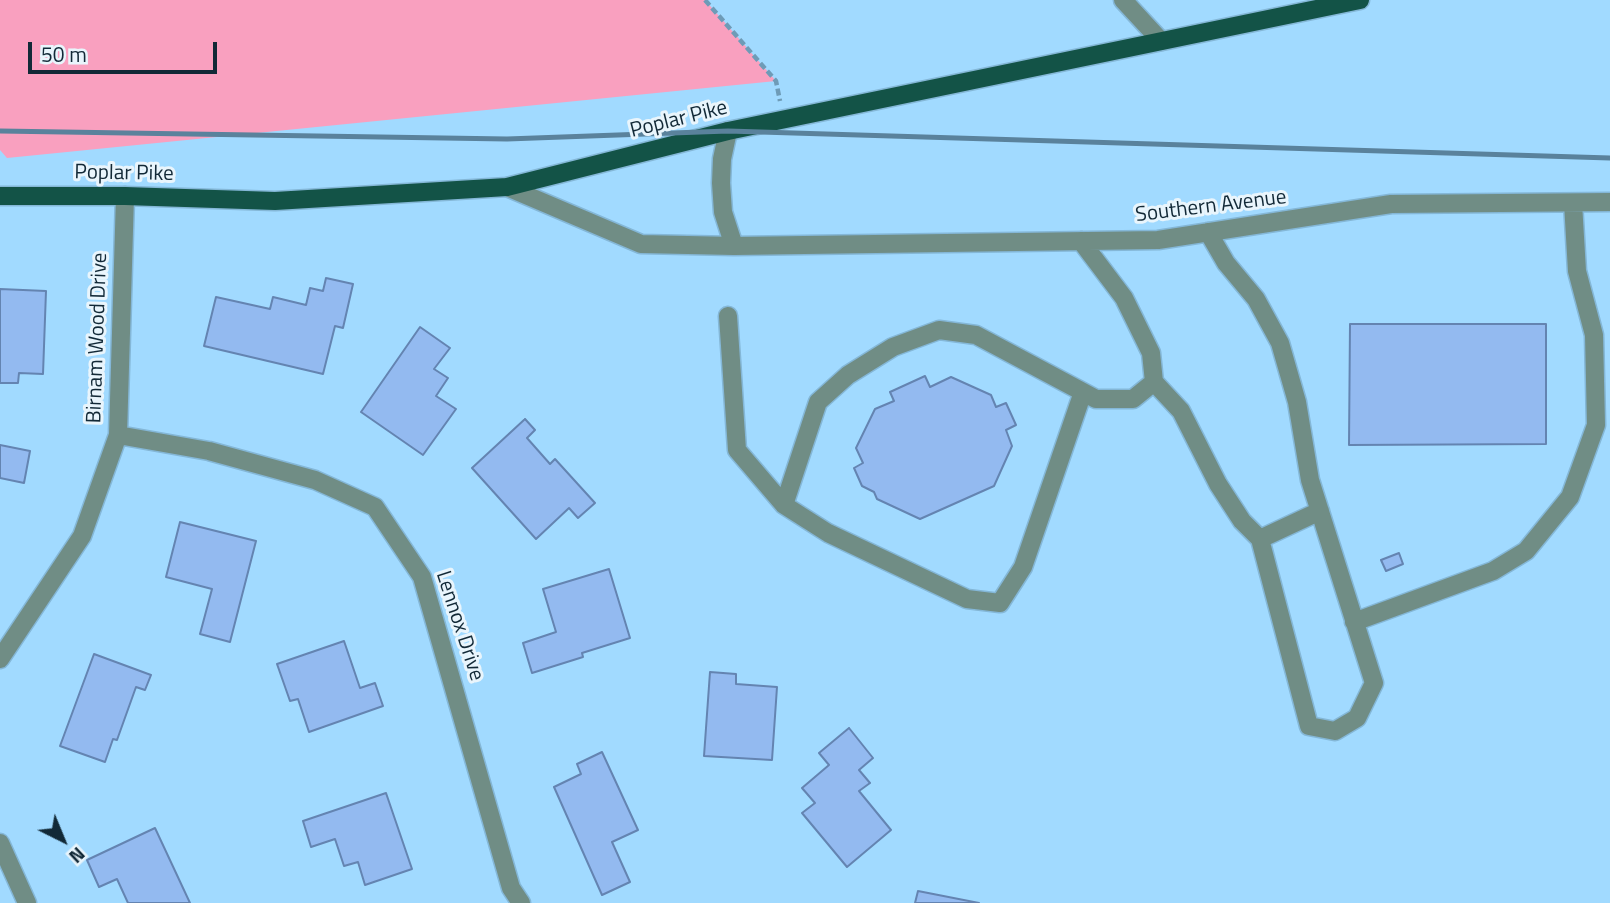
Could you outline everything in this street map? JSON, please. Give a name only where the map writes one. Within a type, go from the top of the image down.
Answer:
[{"type":"main road","name":"Poplar Pike","points":[[0,196],[125,196],[275,201],[507,187],[728,131],[1360,0]]},
{"type":"street","points":[[1123,0],[1161,41]]},
{"type":"street","points":[[728,131],[722,159],[721,183],[723,212],[734,246]]},
{"type":"street","name":"Southern Avenue","points":[[507,187],[641,244],[734,246],[1158,240],[1391,204],[1610,202]]},
{"type":"street","name":"Birnam Wood Drive","points":[[0,659],[82,536],[118,435],[125,196]]},
{"type":"street","points":[[1354,622],[1493,571],[1526,551],[1570,497],[1596,425],[1594,335],[1577,271],[1573,202]]},
{"type":"street","points":[[1081,241],[1124,298],[1152,354],[1154,382],[1181,411],[1219,484],[1242,520],[1260,539],[1309,726],[1335,731],[1357,718],[1374,683],[1310,480],[1297,402],[1280,343],[1256,299],[1226,263],[1208,233]]},
{"type":"street","points":[[728,316],[737,450],[784,505],[828,533],[967,599],[1000,603],[1023,567],[1083,392]]},
{"type":"street","points":[[784,505],[818,402],[848,375],[893,347],[939,330],[976,335],[1096,399],[1133,399],[1154,382]]},
{"type":"street","name":"Lennox Drive","points":[[118,435],[209,451],[315,480],[375,507],[422,577],[511,888],[521,903]]},
{"type":"street","points":[[1260,539],[1320,511]]},
{"type":"street","points":[[0,843],[27,903]]},
{"type":"path","points":[[705,0],[776,81],[783,120]]},
{"type":"shaded area","points":[[0,0],[705,0],[776,81],[7,158],[0,150]]},
{"type":"building","points":[[326,278],[353,284],[343,328],[335,326],[323,374],[204,346],[216,297],[270,309],[273,297],[306,305],[310,288],[323,291]]},
{"type":"building","points":[[0,289],[46,291],[43,374],[19,373],[18,383],[0,383]]},
{"type":"building","points":[[1350,324],[1546,324],[1546,444],[1349,445]]},
{"type":"building","points":[[420,327],[450,348],[434,369],[448,378],[436,396],[456,409],[423,455],[361,412]]},
{"type":"building","points":[[925,376],[930,387],[951,377],[991,395],[996,407],[1006,403],[1016,425],[1006,430],[1012,446],[994,486],[920,519],[877,499],[874,492],[862,486],[854,468],[863,463],[856,448],[875,409],[894,401],[890,392]]},
{"type":"building","points":[[525,419],[535,430],[527,438],[550,464],[555,459],[595,503],[578,518],[569,508],[536,539],[472,468]]},
{"type":"building","points":[[0,445],[30,451],[24,483],[0,478]]},
{"type":"building","points":[[180,522],[256,541],[230,642],[200,634],[212,589],[166,577]]},
{"type":"building","points":[[1399,553],[1403,564],[1386,571],[1381,560]]},
{"type":"building","points":[[609,569],[630,638],[532,673],[523,643],[556,632],[543,589]]},
{"type":"building","points":[[344,641],[360,688],[375,683],[383,706],[309,732],[298,699],[290,701],[277,664]]},
{"type":"building","points":[[94,654],[151,675],[145,690],[136,687],[117,740],[113,739],[105,762],[60,746]]},
{"type":"building","points":[[710,672],[736,674],[736,684],[777,687],[772,760],[704,756]]},
{"type":"building","points":[[849,728],[873,758],[859,770],[870,783],[859,791],[891,830],[847,867],[802,813],[815,803],[802,788],[829,765],[819,753]]},
{"type":"building","points":[[602,752],[638,830],[612,842],[630,882],[602,895],[554,787],[581,774],[577,764]]},
{"type":"building","points":[[386,793],[412,869],[365,885],[358,862],[344,866],[335,839],[311,847],[303,821]]},
{"type":"building","points":[[155,828],[190,903],[128,903],[117,879],[99,887],[87,860]]},
{"type":"building","points":[[918,891],[979,903],[915,903]]},
{"type":"railway","points":[[0,131],[507,139],[728,131],[1610,158]]}]
